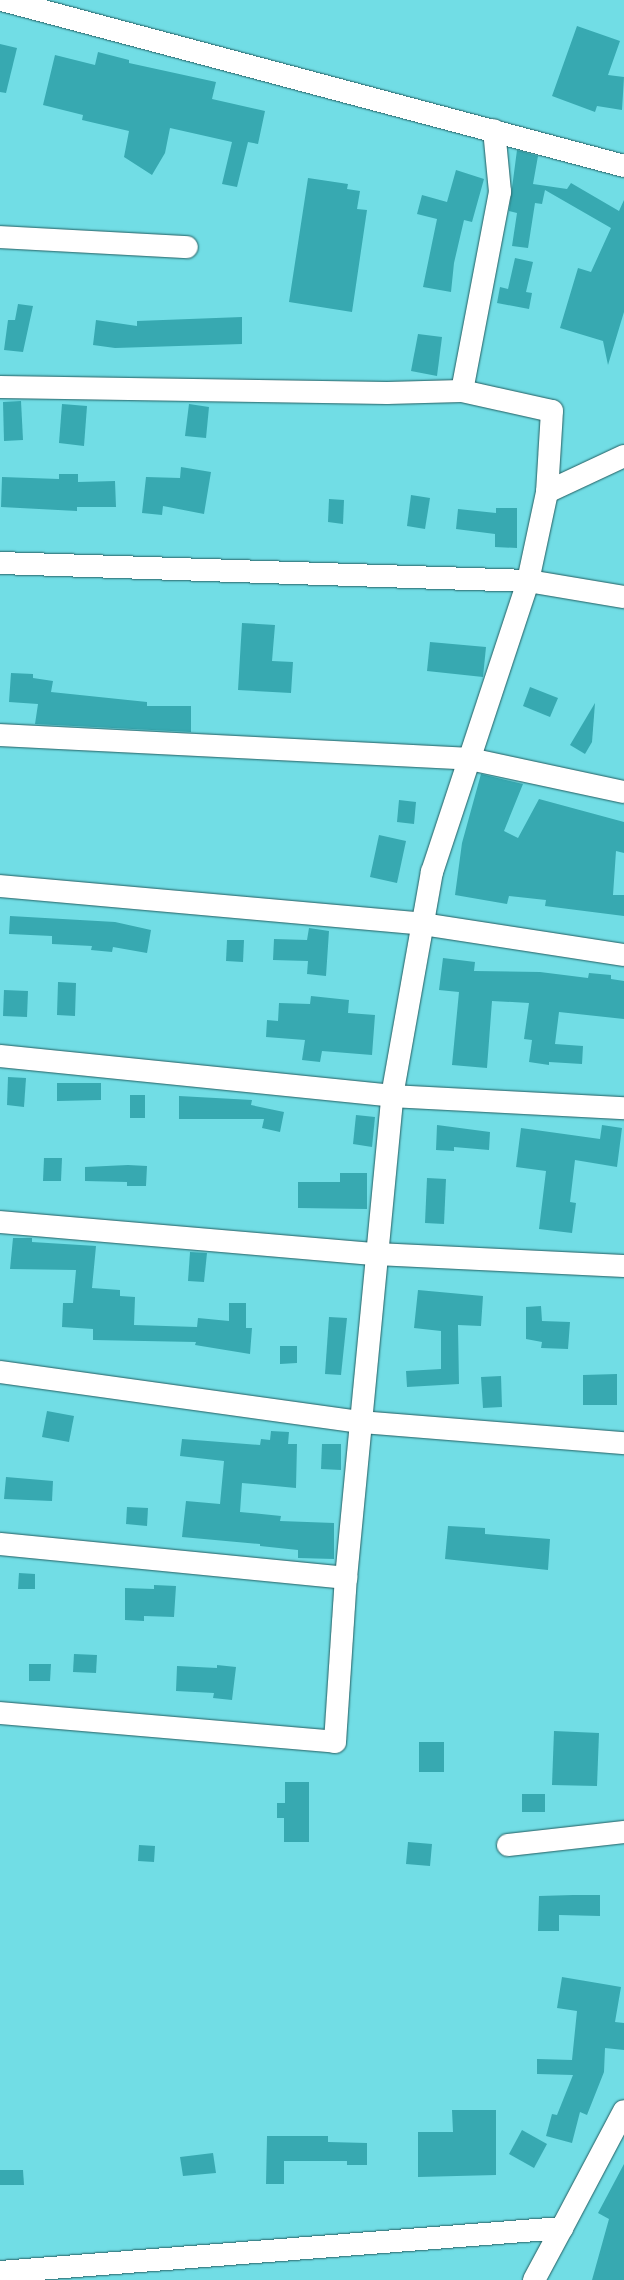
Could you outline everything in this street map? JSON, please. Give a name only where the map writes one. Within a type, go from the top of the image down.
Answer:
[{"type":"street","points":[[2,0],[494,130],[624,166]]},
{"type":"street","points":[[462,391],[500,192],[494,130]]},
{"type":"street","points":[[0,237],[187,247]]},
{"type":"street","points":[[0,387],[387,393],[462,391],[552,411],[547,492],[528,581],[432,872],[392,1096],[346,1578],[336,1742],[0,1713]]},
{"type":"street","points":[[547,492],[624,456]]},
{"type":"street","points":[[0,563],[528,581],[624,597]]},
{"type":"street","points":[[0,735],[470,759],[624,792]]},
{"type":"street","points":[[0,886],[423,924],[624,955]]},
{"type":"street","points":[[0,1056],[392,1096],[624,1108]]},
{"type":"street","points":[[0,1222],[377,1254],[624,1266]]},
{"type":"street","points":[[0,1372],[361,1422],[624,1443]]},
{"type":"street","points":[[0,1544],[346,1578]]},
{"type":"street","points":[[508,1845],[624,1832]]},
{"type":"street","points":[[534,2280],[624,2111]]},
{"type":"street","points":[[0,2272],[562,2228]]},
{"type":"building","points":[[577,26],[620,41],[608,75],[624,77],[622,110],[597,106],[595,112],[552,96]]},
{"type":"building","points":[[0,44],[17,48],[6,93],[0,92]]},
{"type":"building","points":[[98,52],[129,60],[129,63],[216,82],[212,99],[265,111],[258,144],[248,142],[237,187],[222,184],[232,142],[170,128],[165,153],[152,175],[124,157],[129,131],[82,120],[83,115],[43,105],[55,55],[95,65]]},
{"type":"building","points":[[517,150],[538,156],[533,184],[567,189],[571,183],[619,211],[624,200],[624,312],[608,365],[603,341],[560,328],[578,268],[591,272],[611,228],[545,190],[542,204],[535,203],[528,248],[512,246],[517,213],[509,211]]},
{"type":"building","points":[[456,170],[484,179],[472,222],[464,220],[454,263],[451,292],[423,287],[437,219],[417,214],[422,195],[447,202]]},
{"type":"building","points":[[308,178],[348,184],[347,189],[360,191],[357,209],[367,210],[352,312],[289,302]]},
{"type":"building","points":[[515,258],[533,262],[526,292],[532,293],[529,309],[497,303],[500,287],[508,289]]},
{"type":"building","points":[[18,304],[33,306],[23,352],[4,350],[8,320],[15,320]]},
{"type":"building","points":[[242,317],[242,344],[115,348],[93,345],[96,320],[137,326],[137,321]]},
{"type":"building","points":[[418,334],[442,337],[437,376],[411,371]]},
{"type":"building","points":[[21,401],[23,440],[4,441],[3,402]]},
{"type":"building","points":[[62,404],[87,406],[84,446],[59,443]]},
{"type":"building","points":[[189,404],[209,407],[206,438],[185,436]]},
{"type":"building","points":[[181,467],[211,472],[204,514],[163,506],[162,515],[142,513],[146,477],[180,478]]},
{"type":"building","points":[[59,474],[78,474],[78,482],[115,481],[116,507],[77,507],[77,511],[1,507],[2,477],[59,479]]},
{"type":"building","points":[[411,495],[430,498],[425,529],[407,526]]},
{"type":"building","points":[[329,499],[344,500],[343,524],[328,522]]},
{"type":"building","points":[[496,508],[517,508],[517,548],[495,547],[495,534],[456,529],[458,509],[496,513]]},
{"type":"building","points":[[242,623],[275,625],[272,661],[293,662],[291,693],[238,690]]},
{"type":"building","points":[[430,642],[486,647],[483,677],[427,671]]},
{"type":"building","points":[[11,673],[33,674],[33,678],[53,681],[51,692],[147,702],[147,706],[191,706],[191,732],[35,724],[38,704],[9,702]]},
{"type":"building","points":[[530,687],[558,698],[550,717],[523,706]]},
{"type":"building","points":[[595,703],[592,742],[585,754],[570,745]]},
{"type":"building","points":[[481,774],[523,784],[504,831],[518,838],[539,799],[624,822],[624,853],[616,851],[613,895],[624,895],[624,916],[545,906],[546,900],[509,896],[507,904],[455,895],[462,843]]},
{"type":"building","points":[[399,800],[416,802],[414,824],[397,822]]},
{"type":"building","points":[[379,835],[406,841],[397,883],[370,877]]},
{"type":"building","points":[[10,916],[115,922],[151,930],[147,953],[113,947],[112,952],[91,950],[92,946],[52,944],[52,936],[9,934]]},
{"type":"building","points":[[309,928],[329,931],[326,976],[307,974],[308,961],[273,960],[274,939],[307,940]]},
{"type":"building","points":[[227,940],[244,940],[243,962],[226,961]]},
{"type":"building","points":[[443,958],[475,962],[474,971],[540,972],[588,978],[589,973],[611,975],[611,979],[624,981],[624,1019],[559,1012],[555,1044],[583,1046],[582,1064],[549,1062],[549,1065],[529,1062],[532,1040],[524,1039],[529,1003],[492,1001],[487,1068],[452,1065],[459,992],[439,990]]},
{"type":"building","points":[[58,982],[76,983],[75,1016],[57,1015]]},
{"type":"building","points":[[4,990],[28,991],[27,1017],[3,1016]]},
{"type":"building","points":[[311,996],[349,1000],[348,1013],[375,1015],[372,1055],[322,1051],[320,1062],[302,1060],[305,1040],[266,1037],[267,1020],[278,1021],[279,1003],[310,1004]]},
{"type":"building","points":[[8,1077],[26,1078],[24,1107],[7,1105]]},
{"type":"building","points":[[57,1083],[101,1083],[101,1100],[57,1101]]},
{"type":"building","points":[[130,1095],[145,1095],[145,1118],[130,1118]]},
{"type":"building","points":[[179,1096],[252,1100],[251,1105],[284,1112],[280,1132],[262,1128],[264,1119],[179,1119]]},
{"type":"building","points":[[356,1115],[375,1117],[372,1147],[353,1144]]},
{"type":"building","points":[[437,1125],[490,1132],[489,1150],[454,1147],[454,1151],[436,1150]]},
{"type":"building","points":[[602,1125],[622,1128],[617,1167],[575,1160],[570,1202],[576,1203],[572,1233],[539,1229],[546,1171],[516,1167],[521,1128],[600,1139]]},
{"type":"building","points":[[44,1158],[62,1158],[61,1181],[43,1181]]},
{"type":"building","points":[[128,1165],[147,1166],[146,1186],[127,1186],[127,1182],[85,1181],[85,1167]]},
{"type":"building","points":[[340,1173],[367,1173],[367,1209],[298,1208],[298,1182],[340,1182]]},
{"type":"building","points":[[427,1178],[446,1179],[444,1224],[425,1223]]},
{"type":"building","points":[[13,1238],[32,1238],[32,1242],[96,1246],[92,1288],[120,1290],[120,1296],[135,1297],[134,1325],[197,1327],[198,1318],[229,1321],[229,1303],[246,1303],[246,1328],[252,1328],[250,1354],[195,1345],[196,1342],[93,1340],[93,1329],[62,1327],[63,1303],[73,1303],[76,1270],[10,1269]]},
{"type":"building","points":[[190,1252],[207,1253],[204,1282],[188,1281]]},
{"type":"building","points":[[418,1290],[483,1296],[481,1326],[458,1325],[459,1384],[407,1387],[406,1371],[441,1369],[441,1331],[414,1328]]},
{"type":"building","points":[[541,1306],[542,1321],[570,1322],[568,1349],[541,1348],[542,1342],[526,1339],[526,1307]]},
{"type":"building","points":[[329,1317],[347,1318],[341,1375],[325,1374]]},
{"type":"building","points":[[280,1346],[297,1346],[297,1363],[280,1364]]},
{"type":"building","points":[[617,1374],[617,1405],[583,1405],[583,1375]]},
{"type":"building","points":[[501,1376],[502,1407],[483,1408],[481,1377]]},
{"type":"building","points":[[47,1411],[74,1416],[69,1442],[42,1437]]},
{"type":"building","points":[[271,1431],[289,1432],[288,1444],[297,1444],[296,1488],[242,1483],[240,1512],[281,1516],[280,1521],[334,1523],[334,1559],[298,1558],[298,1550],[260,1546],[260,1544],[182,1537],[186,1501],[220,1504],[224,1461],[180,1456],[182,1439],[260,1445],[261,1439],[270,1440]]},
{"type":"building","points":[[322,1444],[341,1444],[341,1470],[321,1469]]},
{"type":"building","points":[[6,1477],[53,1481],[52,1501],[4,1499]]},
{"type":"building","points":[[127,1507],[148,1508],[147,1526],[126,1524]]},
{"type":"building","points":[[448,1526],[485,1528],[485,1534],[550,1539],[548,1570],[445,1559]]},
{"type":"building","points":[[19,1573],[35,1574],[35,1589],[18,1589]]},
{"type":"building","points":[[154,1585],[176,1586],[174,1617],[144,1616],[144,1621],[125,1620],[125,1588],[154,1589]]},
{"type":"building","points":[[74,1654],[97,1655],[96,1673],[73,1672]]},
{"type":"building","points":[[29,1664],[51,1664],[50,1681],[29,1681]]},
{"type":"building","points":[[217,1665],[236,1667],[232,1700],[213,1698],[214,1693],[176,1691],[177,1666],[217,1668]]},
{"type":"building","points":[[554,1731],[599,1733],[597,1786],[552,1785]]},
{"type":"building","points":[[419,1742],[444,1742],[444,1772],[419,1772]]},
{"type":"building","points":[[285,1782],[309,1782],[309,1842],[284,1842],[284,1818],[277,1818],[277,1803],[285,1803]]},
{"type":"building","points":[[522,1794],[545,1794],[545,1812],[522,1812]]},
{"type":"building","points":[[408,1842],[432,1844],[430,1866],[406,1864]]},
{"type":"building","points":[[139,1845],[155,1846],[154,1862],[138,1861]]},
{"type":"building","points":[[600,1895],[600,1916],[559,1915],[559,1931],[538,1931],[539,1896]]},
{"type":"building","points":[[562,1977],[621,1987],[615,2022],[624,2023],[624,2050],[605,2048],[604,2072],[587,2115],[580,2112],[572,2143],[546,2136],[552,2114],[557,2115],[573,2075],[537,2074],[537,2059],[572,2060],[577,2011],[557,2008]]},
{"type":"building","points":[[452,2110],[496,2110],[496,2175],[418,2177],[418,2132],[453,2132]]},
{"type":"building","points":[[522,2130],[547,2144],[534,2168],[509,2154]]},
{"type":"building","points":[[267,2136],[328,2136],[328,2142],[367,2143],[367,2165],[347,2165],[347,2161],[284,2161],[284,2184],[266,2184]]},
{"type":"building","points":[[213,2153],[216,2173],[183,2176],[180,2157]]},
{"type":"building","points":[[624,2164],[624,2280],[592,2280],[609,2219],[598,2213]]},
{"type":"building","points":[[0,2170],[23,2170],[24,2185],[0,2185]]}]
